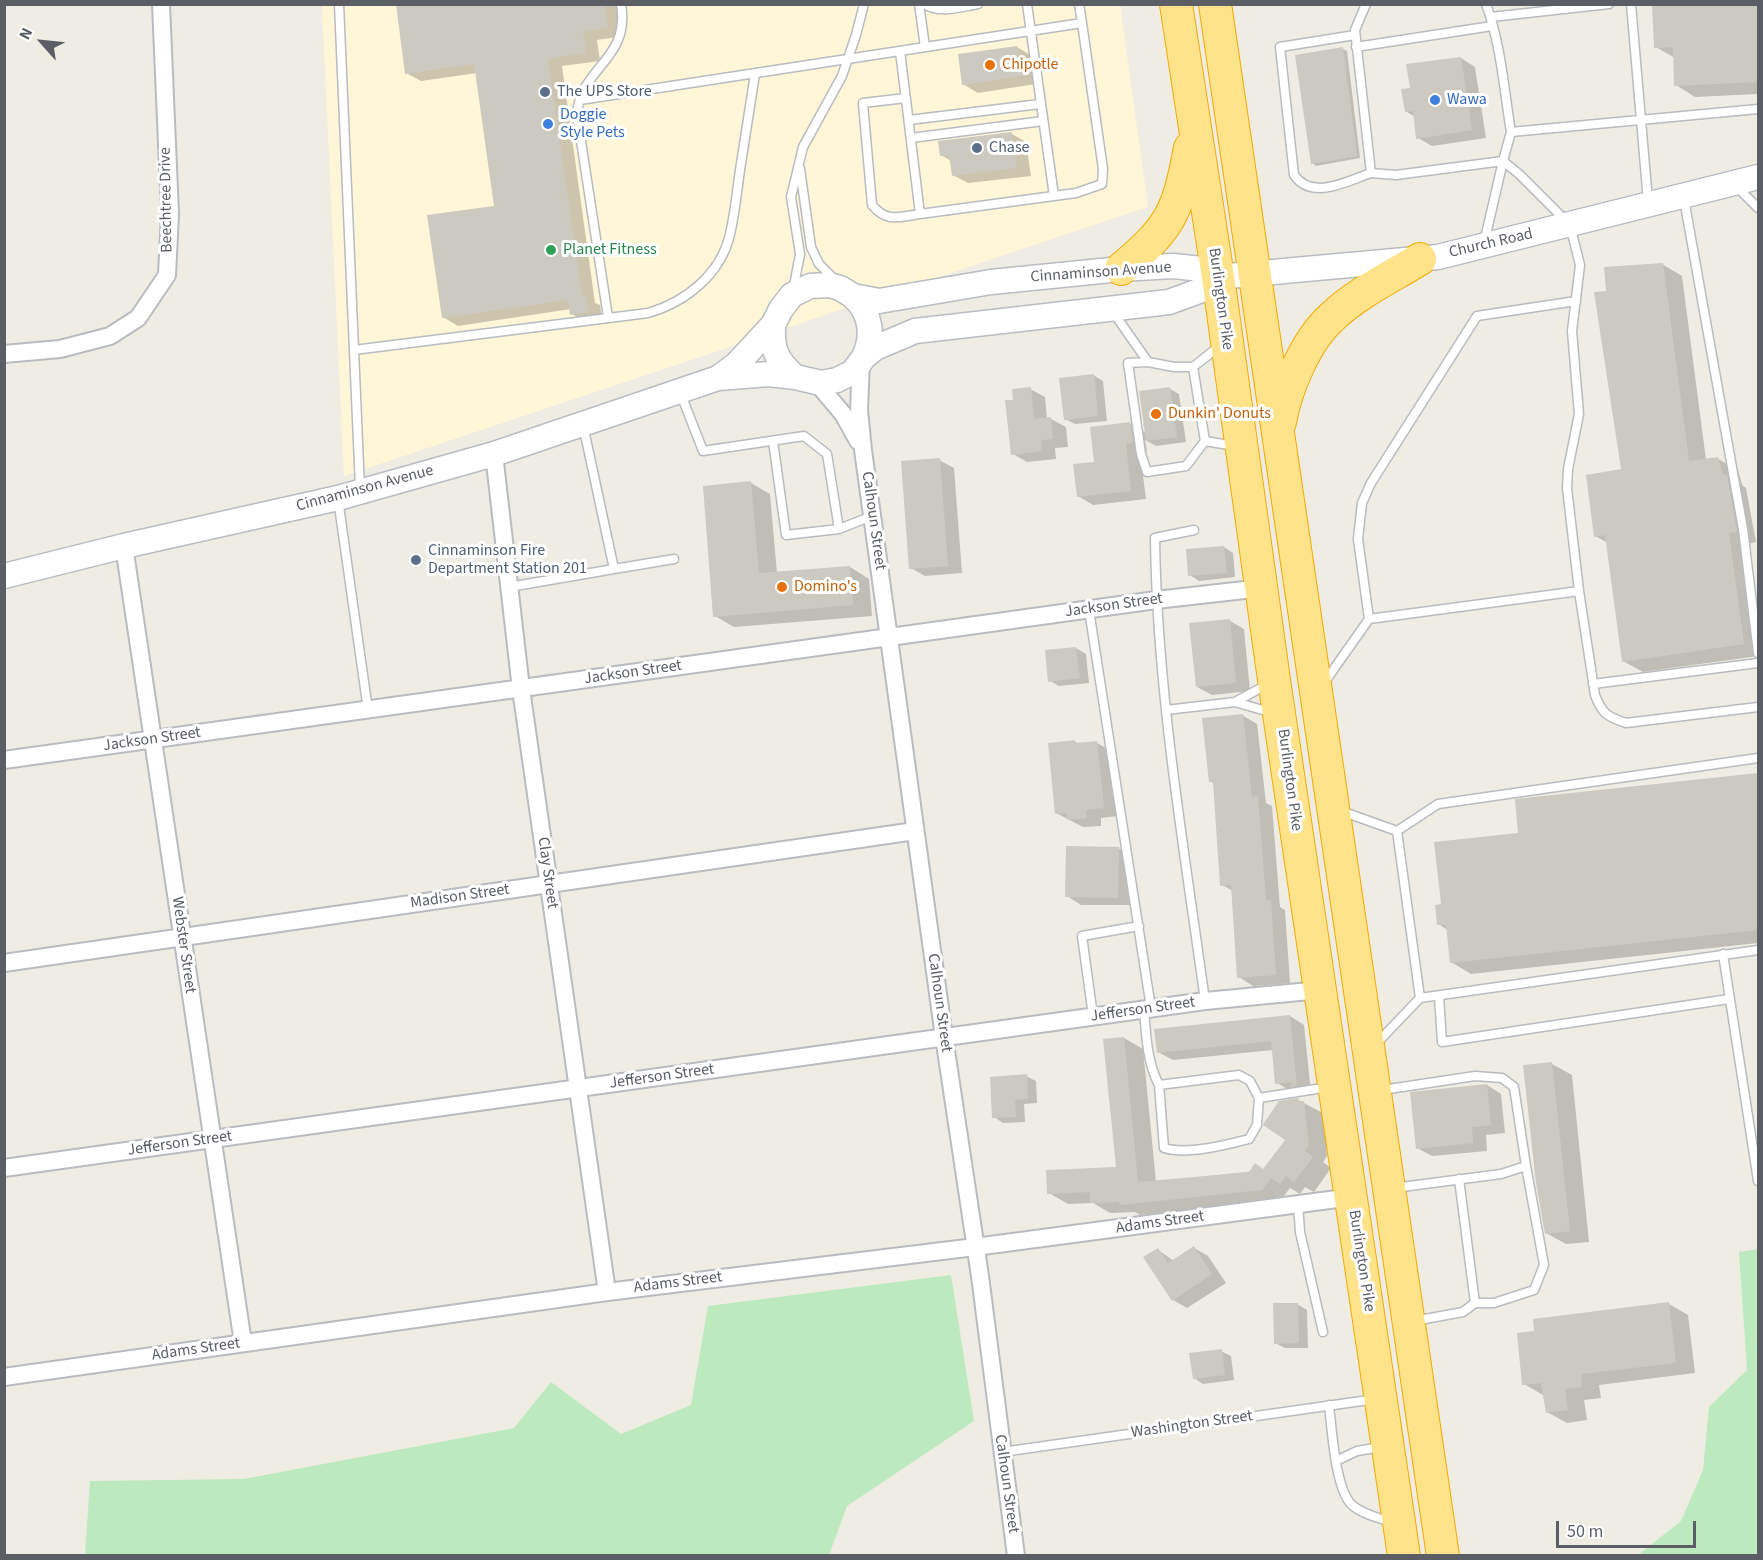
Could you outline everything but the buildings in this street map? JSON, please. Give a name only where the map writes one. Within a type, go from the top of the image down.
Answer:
[{"type":"highway","name":"Burlington Pike","points":[[1176,4],[1218,277],[1279,715],[1404,1556]]},
{"type":"highway","points":[[1215,4],[1443,1556]]},
{"type":"highway","points":[[1121,269],[1157,237],[1173,214],[1183,189],[1194,127]]},
{"type":"highway","points":[[1278,435],[1284,401],[1317,335],[1330,318],[1348,303],[1420,259]]},
{"type":"main road","name":"Church Road","points":[[1218,277],[1438,257],[1758,177]]},
{"type":"main road","name":"Cinnaminson Avenue","points":[[4,576],[349,495],[494,454],[718,378],[746,375],[829,382],[846,377],[853,372],[882,343],[915,331],[1169,302],[1185,298],[1201,290],[1218,277],[1202,269],[1173,266],[1121,269],[991,282],[879,301],[849,294],[829,285],[803,288],[792,295],[781,309],[773,325],[737,364],[718,378]]},
{"type":"main road","name":"Calhoun Street","points":[[849,294],[864,309],[869,324],[869,343],[863,360]]},
{"type":"main road","name":"Calhoun Street","points":[[773,325],[772,341],[784,367],[806,380]]},
{"type":"street","name":"Beechtree Drive","points":[[4,354],[60,349],[110,336],[138,318],[167,275],[170,214],[161,4]]},
{"type":"street","name":"Calhoun Street","points":[[863,360],[859,410],[863,450],[944,1037],[980,1276],[1016,1556]]},
{"type":"street","name":"Calhoun Street","points":[[806,380],[850,423],[863,450]]},
{"type":"street","name":"Clay Street","points":[[494,454],[521,688],[607,1292]]},
{"type":"street","name":"Webster Street","points":[[124,546],[243,1344]]},
{"type":"street","name":"Jackson Street","points":[[4,760],[1156,600],[1262,588]]},
{"type":"street","name":"Madison Street","points":[[4,963],[915,831]]},
{"type":"street","name":"Jefferson Street","points":[[4,1168],[1205,1001],[1320,990]]},
{"type":"street","name":"Adams Street","points":[[4,1377],[607,1292],[975,1247],[1352,1197]]},
{"type":"lane","points":[[339,4],[354,350],[349,495],[368,710]]},
{"type":"lane","points":[[608,318],[577,115],[580,100],[587,86],[619,43],[624,23],[621,4]]},
{"type":"lane","name":"Calhoun Street","points":[[792,295],[800,254],[792,197],[803,147],[842,76],[864,4]]},
{"type":"lane","points":[[919,4],[925,47]]},
{"type":"lane","points":[[924,4],[934,9],[978,4]]},
{"type":"lane","points":[[1027,4],[1053,196]]},
{"type":"lane","points":[[906,98],[862,103],[872,205],[881,215],[892,218],[1076,193],[1102,184],[1103,169],[1079,4]]},
{"type":"lane","points":[[1366,4],[1355,35],[1371,172]]},
{"type":"lane","points":[[1483,246],[1510,132],[1502,72],[1486,4]]},
{"type":"lane","points":[[1356,47],[1491,21],[1609,4]]},
{"type":"lane","points":[[1631,4],[1648,204]]},
{"type":"lane","points":[[580,100],[1082,23]]},
{"type":"lane","points":[[1355,35],[1280,47],[1294,175],[1300,184],[1320,190],[1371,172],[1396,175],[1503,161],[1520,174],[1570,225],[1580,265],[1572,331],[1579,414],[1568,469],[1567,488],[1579,591],[1593,684],[1600,708],[1611,718],[1626,723],[1758,708]]},
{"type":"lane","points":[[900,51],[920,214]]},
{"type":"lane","points":[[354,350],[648,313],[679,301],[704,280],[718,262],[731,232],[755,74]]},
{"type":"lane","points":[[909,120],[1040,104]]},
{"type":"lane","points":[[1510,132],[1641,118],[1758,109]]},
{"type":"lane","points":[[911,138],[1043,122]]},
{"type":"lane","name":"Calhoun Street","points":[[799,165],[814,255],[826,272],[849,294]]},
{"type":"lane","points":[[1734,184],[1758,208]]},
{"type":"lane","points":[[1683,195],[1743,529],[1758,653]]},
{"type":"lane","points":[[1317,693],[1369,620],[1358,539],[1362,503],[1371,483],[1477,316],[1576,301]]},
{"type":"lane","points":[[1111,309],[1148,362]]},
{"type":"lane","points":[[1194,367],[1204,441],[1186,466],[1147,472],[1141,454],[1128,363],[1148,362],[1174,367],[1194,367],[1226,341]]},
{"type":"lane","points":[[680,391],[703,451],[804,436],[827,454],[839,529]]},
{"type":"lane","points":[[583,424],[614,569]]},
{"type":"lane","points":[[773,441],[786,535],[839,529],[872,516]]},
{"type":"lane","points":[[1204,441],[1242,448]]},
{"type":"lane","points":[[1194,530],[1155,538],[1156,600],[1166,710],[1205,1001]]},
{"type":"lane","points":[[508,587],[674,559]]},
{"type":"lane","points":[[1369,620],[1579,591]]},
{"type":"lane","points":[[1089,610],[1139,926],[1147,1009],[1147,1045],[1159,1085],[1164,1148],[1174,1151],[1226,1145],[1249,1139],[1257,1125],[1259,1098],[1250,1080],[1239,1075],[1159,1085]]},
{"type":"lane","points":[[1593,684],[1758,663]]},
{"type":"lane","points":[[1166,710],[1235,702],[1274,680]]},
{"type":"lane","points":[[1235,702],[1279,715]]},
{"type":"lane","points":[[1397,831],[1438,804],[1758,758]]},
{"type":"lane","points":[[1334,809],[1397,831]]},
{"type":"lane","points":[[1397,831],[1420,998]]},
{"type":"lane","points":[[1093,1017],[1082,936],[1139,926]]},
{"type":"lane","points":[[1369,1051],[1420,998],[1758,950]]},
{"type":"lane","points":[[1723,954],[1758,1181]]},
{"type":"lane","points":[[1439,996],[1442,1042],[1729,999]]},
{"type":"lane","points":[[1375,1091],[1474,1076],[1502,1078],[1514,1087],[1544,1265],[1534,1290],[1494,1303],[1475,1303],[1463,1312],[1408,1322]]},
{"type":"lane","points":[[1259,1098],[1335,1086]]},
{"type":"lane","points":[[1388,1189],[1501,1174],[1526,1166]]},
{"type":"lane","points":[[1459,1179],[1475,1303]]},
{"type":"lane","points":[[1298,1203],[1300,1232],[1323,1332]]},
{"type":"lane","name":"Washington Street","points":[[1002,1452],[1382,1398]]},
{"type":"lane","points":[[1329,1405],[1336,1461],[1341,1483],[1351,1504],[1359,1510],[1400,1525]]},
{"type":"lane","points":[[1336,1461],[1358,1451],[1389,1446]]},
{"type":"shaded area","points":[[322,5],[1120,5],[1148,207],[344,476]]},
{"type":"green space","points":[[1758,1249],[1758,1555],[1638,1555],[1681,1521],[1703,1470],[1709,1407],[1747,1370],[1739,1252]]},
{"type":"green space","points":[[951,1275],[974,1421],[847,1506],[829,1555],[85,1555],[90,1481],[244,1479],[514,1428],[551,1382],[621,1434],[691,1405],[708,1306]]},
{"type":"place","name":"Chipotle","points":[[990,65]]},
{"type":"place","name":"The UPS Store","points":[[545,92]]},
{"type":"place","name":"Wawa","points":[[1435,100]]},
{"type":"place","name":"Doggie Style Pets","points":[[548,124]]},
{"type":"place","name":"Chase","points":[[977,148]]},
{"type":"place","name":"Planet Fitness","points":[[551,250]]},
{"type":"place","name":"Dunkin' Donuts","points":[[1156,414]]},
{"type":"place","name":"Cinnaminson Fire Department Station 201","points":[[416,560]]},
{"type":"place","name":"Domino's","points":[[782,587]]}]
